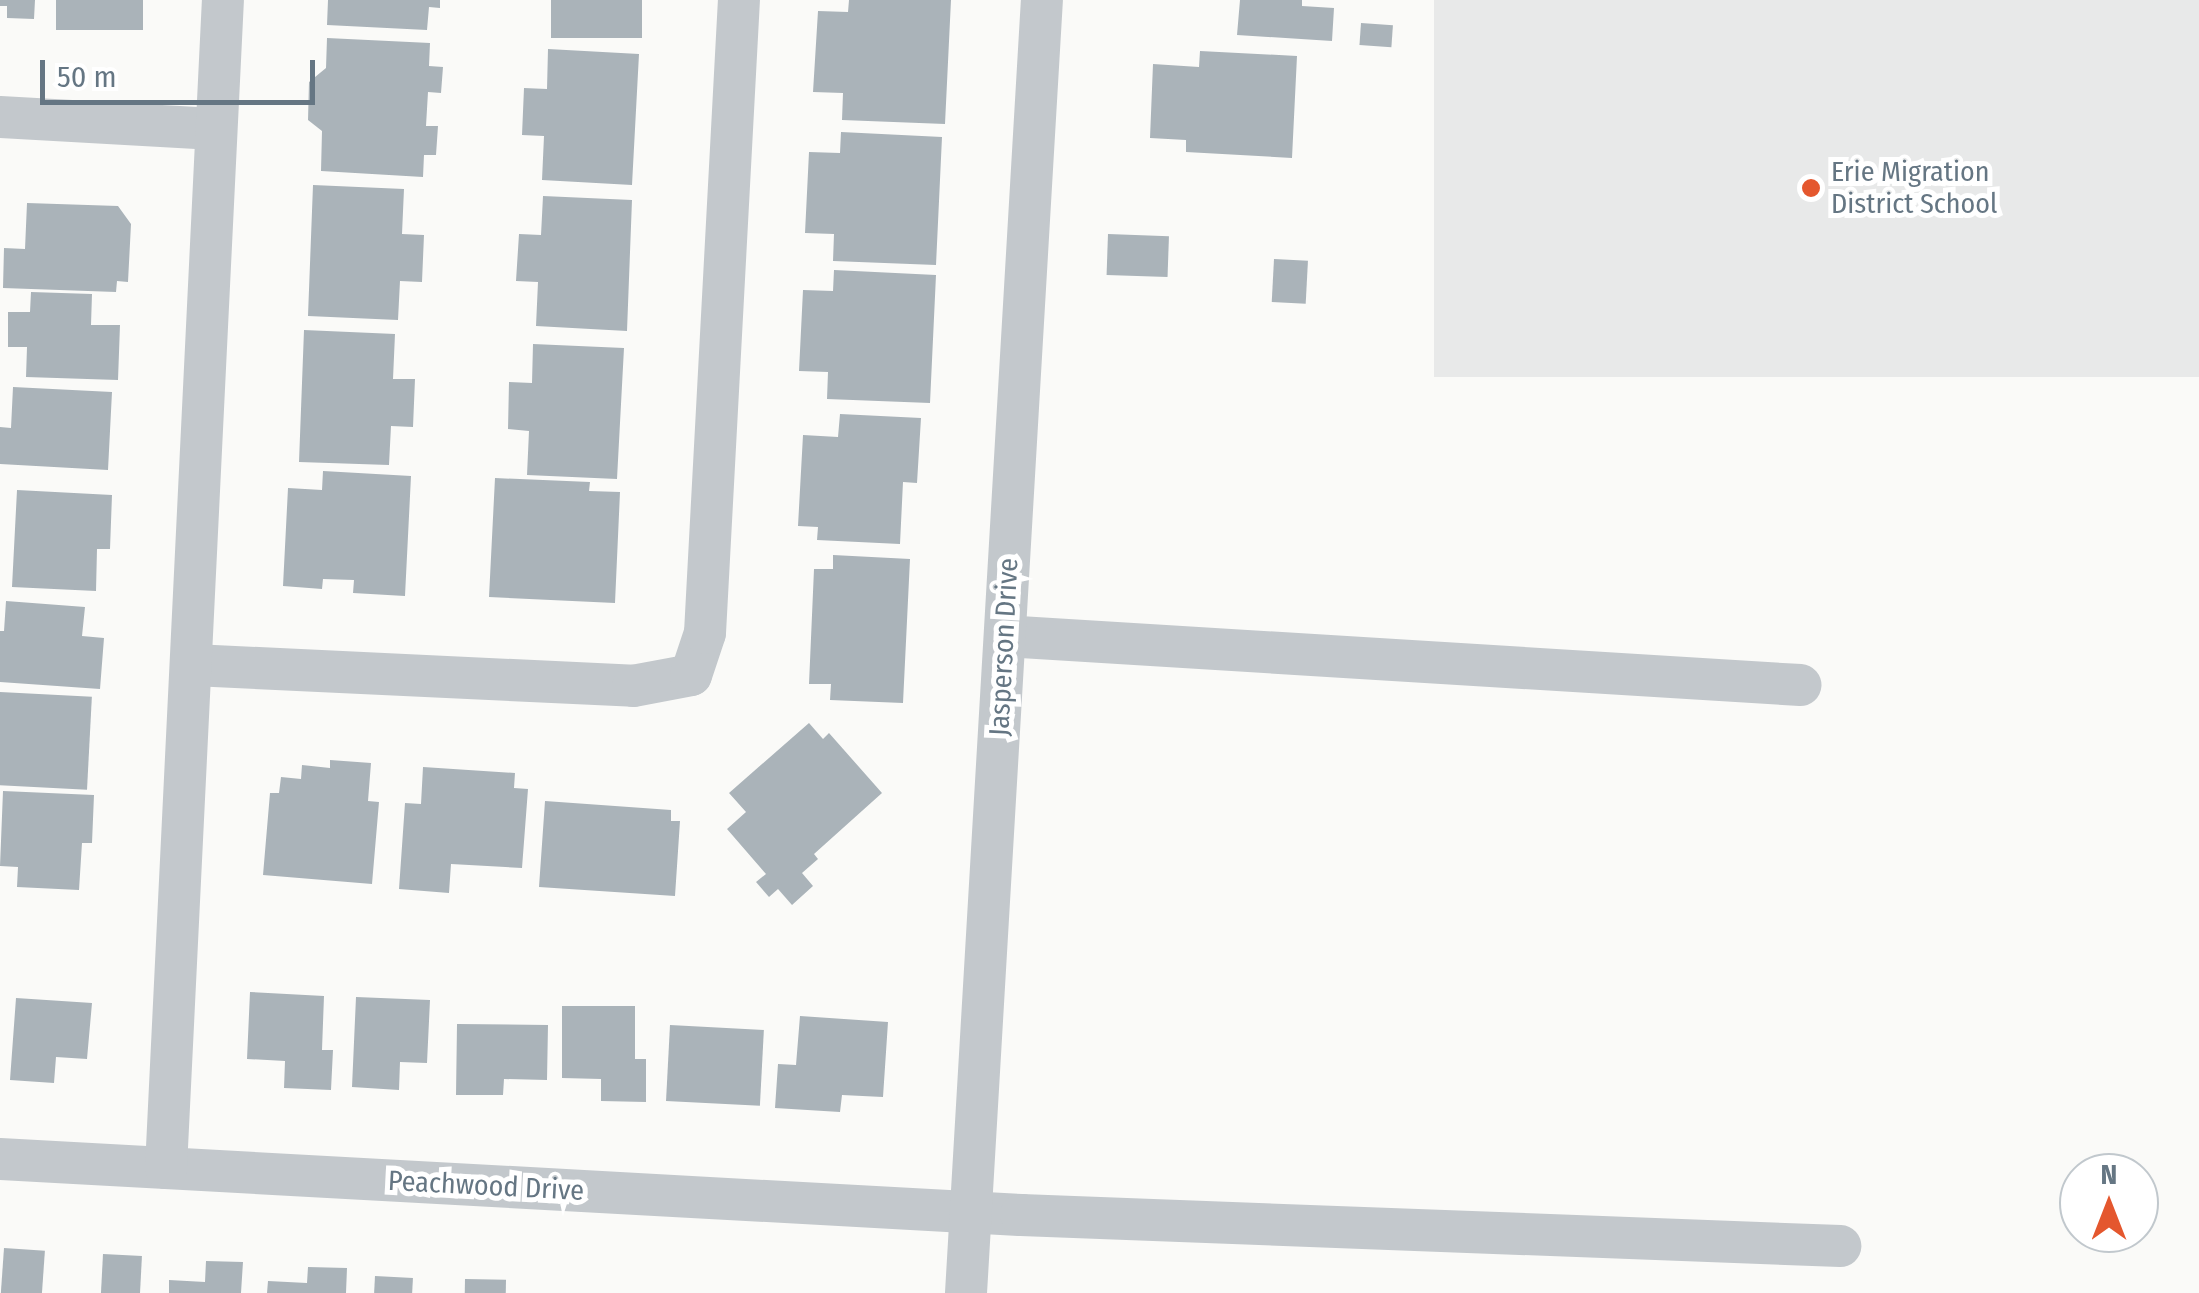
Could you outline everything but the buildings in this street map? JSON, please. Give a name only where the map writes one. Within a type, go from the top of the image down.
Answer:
[{"type":"street","points":[[166,1168],[222,0]]},
{"type":"street","points":[[193,665],[633,686],[690,675],[704,633],[740,0]]},
{"type":"street","name":"Jasperson Drive","points":[[966,1293],[1042,0]]},
{"type":"street","points":[[0,117],[216,129]]},
{"type":"street","points":[[1005,636],[1800,685]]},
{"type":"street","name":"Peachwood Drive","points":[[0,1159],[972,1213],[1840,1246]]},
{"type":"shaded area","name":"Erie Migration District School","points":[[1434,0],[2199,0],[2199,377],[1434,377]]},
{"type":"place","name":"Erie Migration District School","points":[[1811,188]]}]
